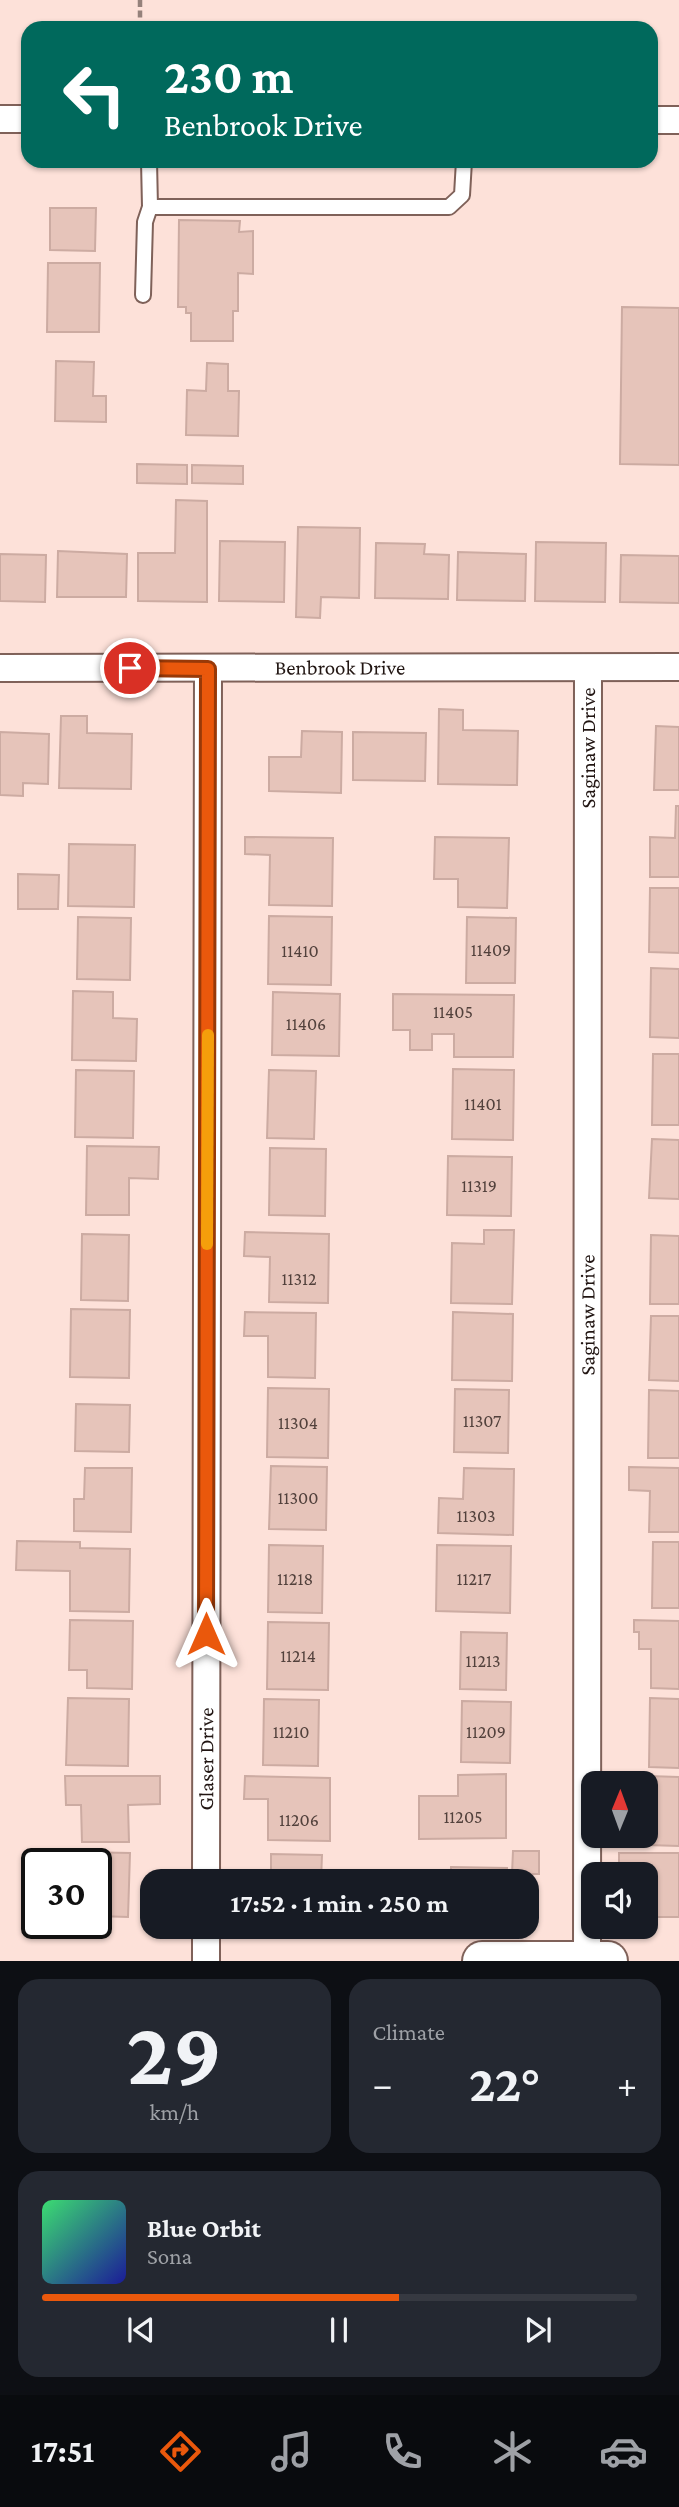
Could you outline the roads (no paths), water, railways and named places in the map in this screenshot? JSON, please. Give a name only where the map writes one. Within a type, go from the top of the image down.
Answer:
[{"type":"street","points":[[0,119],[21,119]]},
{"type":"street","points":[[658,120],[679,120]]},
{"type":"street","name":"Benbrook Drive","points":[[0,668],[588,670],[679,667]]},
{"type":"street","name":"Glaser Drive","points":[[206,1869],[208,669]]},
{"type":"street","name":"Saginaw Drive","points":[[587,1961],[588,670]]},
{"type":"street","points":[[206,1939],[206,1961]]},
{"type":"street","points":[[482,1961],[608,1961]]},
{"type":"lane","points":[[143,295],[145,222],[150,206],[149,168]]},
{"type":"lane","points":[[150,206],[449,207],[462,195],[464,168]]}]
